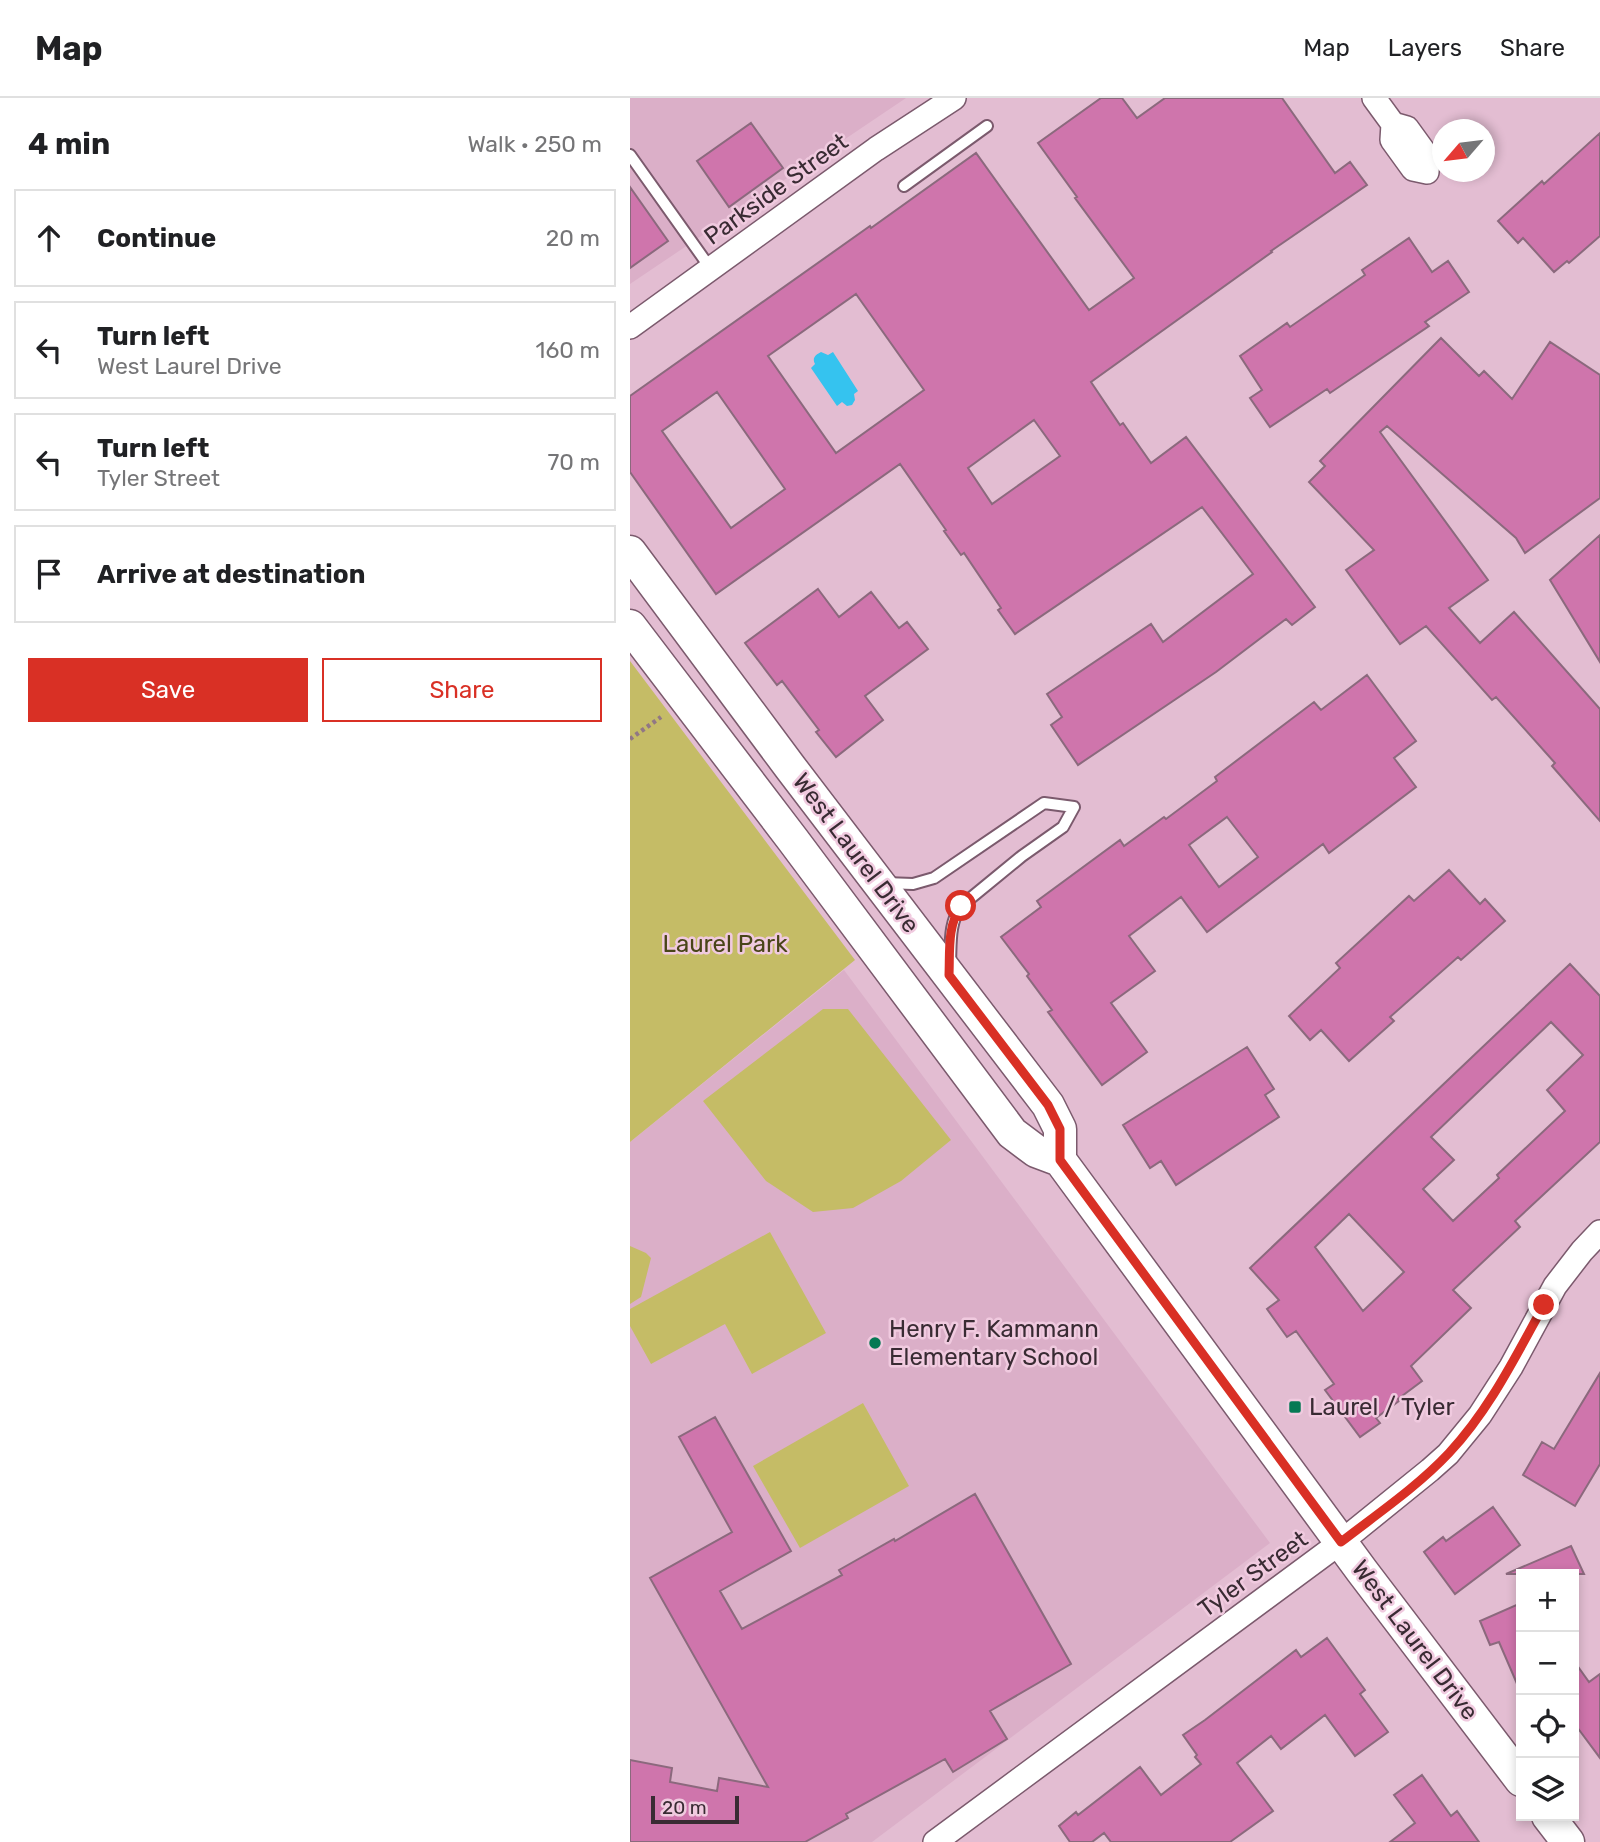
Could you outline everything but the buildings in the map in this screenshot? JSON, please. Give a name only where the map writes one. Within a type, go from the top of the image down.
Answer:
[{"type":"main road","name":"West Laurel Drive","points":[[630,552],[1048,1105],[1060,1129],[1060,1160]]},
{"type":"main road","name":"West Laurel Drive","points":[[630,626],[1012,1133],[1036,1150],[1060,1160],[1341,1542],[1516,1773]]},
{"type":"main road","points":[[1552,1821],[1568,1842]]},
{"type":"street","name":"Parkside Street","points":[[630,327],[876,149],[954,98]]},
{"type":"street","points":[[1374,98],[1393,124],[1392,140],[1413,169],[1430,176]]},
{"type":"street","name":"Tyler Street","points":[[935,1842],[1341,1542],[1448,1454],[1495,1395],[1555,1286],[1600,1233]]},
{"type":"lane","points":[[904,186],[987,126]]},
{"type":"lane","points":[[630,155],[711,269]]},
{"type":"lane","points":[[878,882],[913,884],[934,878],[1044,803],[1074,807],[1063,827],[1024,854],[961,906],[951,928],[949,975]]},
{"type":"path","points":[[630,739],[661,717]]},
{"type":"shaded area","points":[[630,98],[906,98],[630,284]]},
{"type":"shaded area","name":"Henry F. Kammann Elementary School","points":[[844,970],[1270,1543],[872,1842],[630,1842],[630,1142]]},
{"type":"green space","name":"Laurel Park","points":[[630,661],[855,960],[630,1142]]},
{"type":"green space","points":[[823,1009],[848,1009],[951,1140],[901,1181],[853,1208],[813,1212],[766,1181],[703,1101]]},
{"type":"green space","points":[[770,1232],[826,1333],[752,1374],[725,1324],[651,1364],[630,1326],[630,1309]]},
{"type":"green space","points":[[630,1246],[651,1258],[641,1297],[630,1304]]},
{"type":"green space","points":[[863,1403],[909,1486],[800,1548],[753,1466]]},
{"type":"water","points":[[821,352],[828,355],[833,352],[858,391],[854,394],[852,405],[847,406],[842,402],[837,406],[811,368],[815,364],[815,357]]},
{"type":"place","name":"Henry F. Kammann Elementary School","points":[[875,1343]]},
{"type":"place","name":"Laurel / Tyler","points":[[1295,1407]]},
{"type":"route","points":[[961,906],[951,928],[949,975],[1048,1105],[1060,1129],[1060,1160],[1341,1542],[1430,1470],[1466,1433],[1495,1395],[1544,1305]]}]
